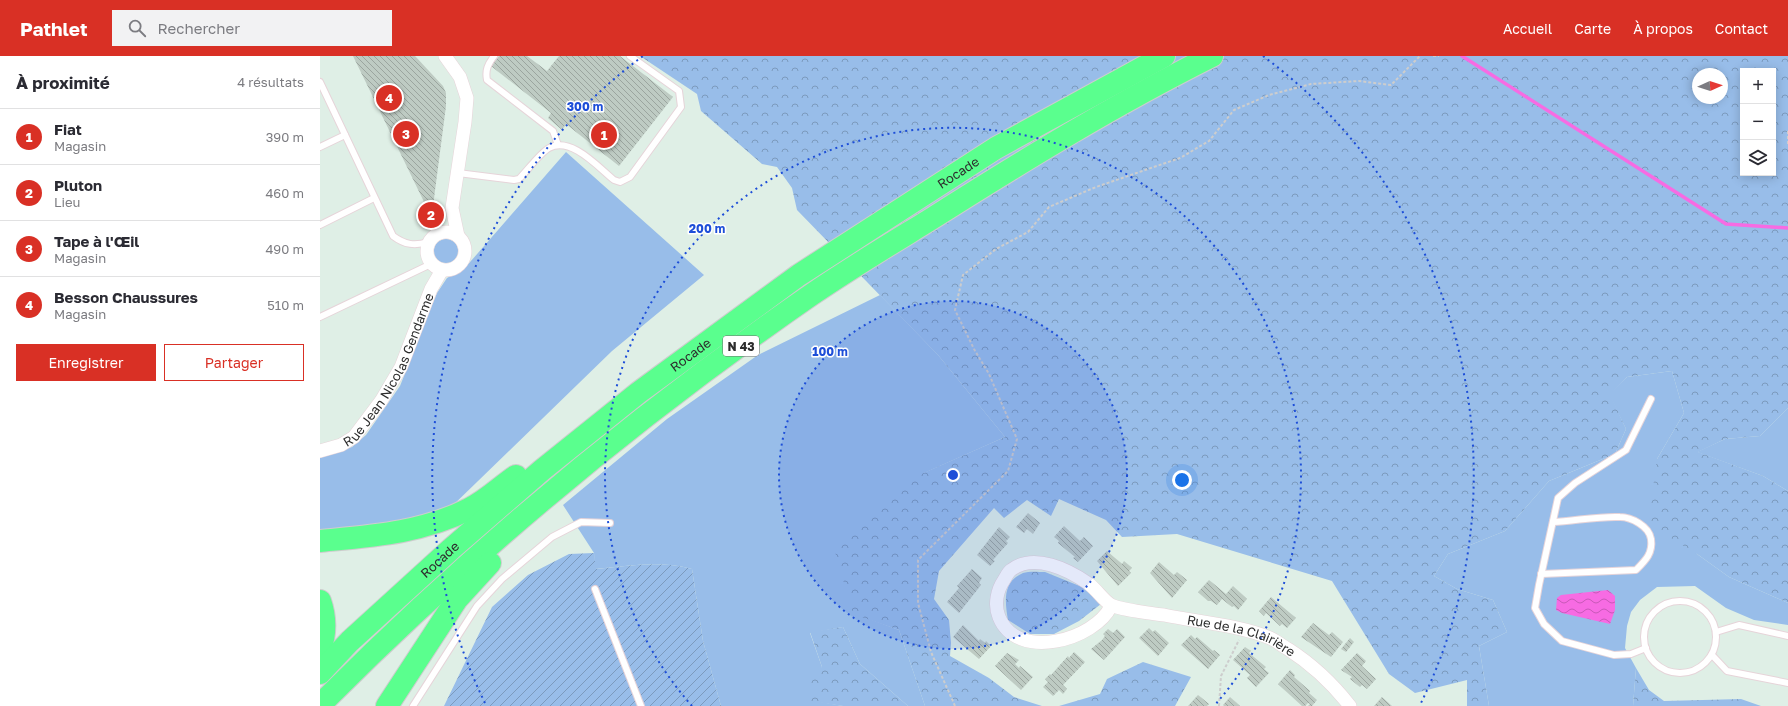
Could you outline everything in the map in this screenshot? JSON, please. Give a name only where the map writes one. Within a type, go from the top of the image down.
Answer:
[{"type":"highway","name":"Rocade","points":[[320,673],[350,641],[451,549],[542,470],[638,393],[799,275],[996,148],[1164,56]]},
{"type":"highway","name":"N 43","points":[[320,705],[365,660],[463,570],[580,470],[695,378],[812,294],[1009,170],[1151,86],[1212,56]]},
{"type":"highway","points":[[320,541],[388,535],[413,530],[469,509],[570,437],[638,393]]},
{"type":"highway","points":[[387,706],[457,599],[580,470]]},
{"type":"highway","points":[[320,601],[325,614],[326,629],[320,650]]},
{"type":"street","points":[[441,232],[452,208],[458,174],[467,98],[460,77],[445,56]]},
{"type":"street","points":[[452,208],[458,236],[465,246],[464,259],[455,268],[437,267],[426,253],[428,242],[441,232],[447,232],[458,236]]},
{"type":"street","name":"Rue Jean Nicolas Gendarme","points":[[320,451],[341,445],[354,437],[381,401],[401,367],[431,289],[437,267]]},
{"type":"street","points":[[1027,564],[1048,564],[1090,585],[1111,606],[1106,616],[1076,635],[1055,642],[1030,642],[1010,632],[999,618],[996,602],[1000,586],[1011,570],[1027,564]]},
{"type":"street","name":"Rue de la Clairière","points":[[1111,606],[1244,630],[1271,638],[1310,664],[1337,688],[1350,706]]},
{"type":"lane","points":[[494,56],[488,63],[485,73],[487,80],[553,132],[558,145]]},
{"type":"lane","points":[[458,174],[514,180],[519,179],[548,148],[558,145],[574,148],[614,180],[620,182],[630,177],[681,107],[682,98],[679,91],[630,56]]},
{"type":"lane","points":[[320,82],[393,236],[401,242],[409,245],[428,242]]},
{"type":"lane","points":[[320,147],[345,135]]},
{"type":"lane","points":[[320,225],[374,198]]},
{"type":"lane","points":[[320,317],[437,267]]},
{"type":"lane","points":[[1646,648],[1631,654],[1614,655],[1562,641],[1544,624],[1536,608],[1541,574],[1558,498],[1575,483],[1626,450],[1651,399]]},
{"type":"lane","points":[[1541,574],[1636,570],[1648,558],[1652,547],[1650,536],[1639,522],[1621,517],[1553,522]]},
{"type":"lane","points":[[413,706],[477,606],[502,579],[552,537],[581,522],[610,523]]},
{"type":"lane","points":[[595,588],[641,706]]},
{"type":"lane","points":[[1684,601],[1701,608],[1712,621],[1716,632],[1716,644],[1712,655],[1704,664],[1694,670],[1683,673],[1671,672],[1656,663],[1646,648],[1645,636],[1647,625],[1652,614],[1661,606],[1672,602],[1684,601]]},
{"type":"lane","points":[[1716,632],[1739,625],[1788,636]]},
{"type":"lane","points":[[1712,655],[1727,671],[1788,682]]},
{"type":"path","points":[[955,706],[932,652],[918,603],[918,560],[1008,471],[1018,439],[989,374],[974,349],[955,310],[963,275],[996,249],[1028,232],[1049,208],[1096,187],[1185,155],[1209,140],[1234,110],[1269,95],[1311,84],[1359,81],[1391,85],[1420,56]]},
{"type":"path","points":[[1433,56],[1439,56]]},
{"type":"path","points":[[1788,131],[1788,146]]},
{"type":"path","points":[[1219,706],[1221,676],[1244,630]]},
{"type":"green space","points":[[640,56],[1788,56],[1788,408],[1760,436],[1725,439],[1698,452],[1763,476],[1788,491],[1788,603],[1729,577],[1697,554],[1648,524],[1657,459],[1684,413],[1672,371],[1627,377],[1610,394],[1626,429],[1615,454],[1549,481],[1505,531],[1448,554],[1434,576],[1457,589],[1493,600],[1507,632],[1479,646],[1489,706],[1467,706],[1467,680],[1415,693],[1389,674],[1332,581],[1177,534],[1122,537],[1106,520],[1059,499],[1051,516],[1027,500],[1004,518],[994,508],[939,571],[934,599],[949,620],[951,643],[950,656],[989,678],[1014,697],[1042,706],[925,706],[899,630],[853,614],[835,552],[919,475],[1005,437],[938,355],[797,210],[792,188],[777,167],[762,164],[701,111],[697,94]]},
{"type":"green space","points":[[566,152],[704,275],[612,351],[445,513],[412,526],[320,531],[320,457],[352,447],[366,435],[400,386],[437,293],[447,278],[464,269]]},
{"type":"green space","points":[[446,239],[455,242],[458,251],[455,260],[446,263],[437,260],[434,251],[437,242]]},
{"type":"green space","points":[[880,295],[938,355],[1005,437],[924,473],[853,613],[899,630],[925,706],[908,706],[860,664],[843,627],[810,633],[822,667],[810,700],[843,706],[721,706],[703,641],[692,569],[680,566],[656,564],[595,569],[594,553],[563,505],[667,419],[758,355]]},
{"type":"green space","points":[[1672,371],[1684,413],[1657,459],[1697,554],[1729,577],[1788,603],[1788,625],[1754,620],[1726,608],[1695,586],[1657,587],[1640,600],[1631,612],[1627,626],[1625,648],[1636,668],[1633,706],[1489,706],[1479,646],[1507,632],[1493,600],[1457,589],[1434,576],[1448,554],[1505,531],[1549,481],[1615,454],[1626,429],[1609,394],[1627,377]]},
{"type":"green space","points":[[1788,408],[1788,491],[1763,476],[1697,452],[1725,439],[1760,436]]},
{"type":"green space","points":[[594,553],[596,569],[656,564],[680,566],[692,569],[703,641],[721,706],[444,706],[492,607],[528,575],[569,554]]},
{"type":"green space","points":[[1045,572],[1082,587],[1101,604],[1079,621],[1054,634],[1030,634],[1008,620],[1006,593],[1011,582],[1023,573]]},
{"type":"green space","points":[[843,627],[860,664],[908,706],[843,706],[810,701],[810,676],[822,667],[810,632]]},
{"type":"green space","points":[[1143,662],[1191,677],[1175,706],[1059,706],[1100,694],[1107,679]]},
{"type":"green space","points":[[1636,668],[1649,690],[1664,701],[1741,699],[1761,706],[1633,706]]},
{"type":"water","points":[[1608,590],[1615,596],[1615,610],[1610,624],[1562,613],[1556,610],[1557,598],[1561,595]]},
{"type":"building","points":[[353,56],[415,56],[443,86],[446,93],[446,106],[433,206],[430,209],[427,208]]},
{"type":"building","points":[[499,56],[527,56],[547,71],[559,56],[620,56],[673,97],[619,166],[566,124],[562,130],[548,118],[551,113],[491,66]]},
{"type":"building","points":[[1028,513],[1040,523],[1033,534],[1027,529],[1024,533],[1016,527]]},
{"type":"building","points":[[1064,526],[1080,541],[1084,537],[1093,546],[1078,562],[1073,558],[1075,557],[1058,543],[1059,541],[1054,537]]},
{"type":"building","points":[[999,527],[1010,537],[1006,541],[1008,543],[993,560],[995,561],[990,566],[977,555]]},
{"type":"building","points":[[1107,551],[1122,564],[1124,561],[1132,568],[1129,571],[1131,573],[1118,586],[1097,561]]},
{"type":"building","points":[[1159,562],[1174,575],[1177,572],[1187,580],[1172,598],[1150,573]]},
{"type":"building","points":[[972,569],[982,578],[979,583],[981,585],[959,613],[947,602],[959,588],[957,586]]},
{"type":"building","points":[[1209,580],[1226,594],[1233,586],[1247,599],[1238,610],[1222,599],[1217,605],[1211,601],[1208,601],[1198,592]]},
{"type":"building","points":[[1271,597],[1296,618],[1287,628],[1282,624],[1280,626],[1266,613],[1264,616],[1259,611]]},
{"type":"building","points":[[1313,623],[1329,635],[1332,632],[1343,642],[1331,657],[1301,637]]},
{"type":"building","points":[[963,625],[979,641],[980,639],[985,643],[986,641],[991,646],[979,659],[953,637]]},
{"type":"building","points":[[1149,628],[1153,632],[1155,630],[1169,643],[1158,656],[1139,638]]},
{"type":"building","points":[[1108,629],[1113,633],[1117,629],[1125,637],[1104,660],[1091,649],[1102,640],[1105,636],[1103,634]]},
{"type":"building","points":[[1191,635],[1195,639],[1197,637],[1220,655],[1208,669],[1181,645]]},
{"type":"building","points":[[1350,638],[1354,642],[1346,652],[1341,649]]},
{"type":"building","points":[[1245,647],[1251,651],[1249,653],[1266,667],[1264,669],[1269,673],[1256,687],[1247,678],[1250,675],[1233,660]]},
{"type":"building","points":[[1074,652],[1085,662],[1063,685],[1067,689],[1063,694],[1059,690],[1053,696],[1043,687],[1048,682],[1045,679]]},
{"type":"building","points":[[1007,653],[1019,660],[1015,664],[1019,668],[1020,666],[1033,677],[1021,690],[995,666]]},
{"type":"building","points":[[1357,653],[1366,661],[1362,666],[1376,679],[1367,689],[1362,685],[1360,687],[1350,679],[1352,677],[1341,670]]},
{"type":"building","points":[[1290,670],[1295,675],[1294,677],[1310,691],[1309,693],[1317,700],[1312,706],[1308,706],[1310,704],[1308,703],[1305,706],[1302,706],[1278,684]]},
{"type":"building","points":[[1198,695],[1209,704],[1207,706],[1188,706]]},
{"type":"building","points":[[1230,697],[1240,706],[1224,706],[1223,705]]},
{"type":"building","points":[[1382,697],[1392,706],[1374,706]]},
{"type":"waterway","points":[[1462,56],[1726,224],[1788,228]]},
{"type":"place","name":"Besson Chaussures","points":[[389,98]]},
{"type":"place","name":"Tape à l'Œil","points":[[406,134]]},
{"type":"place","name":"Fiat","points":[[604,135]]},
{"type":"place","name":"Pluton","points":[[431,215]]}]
